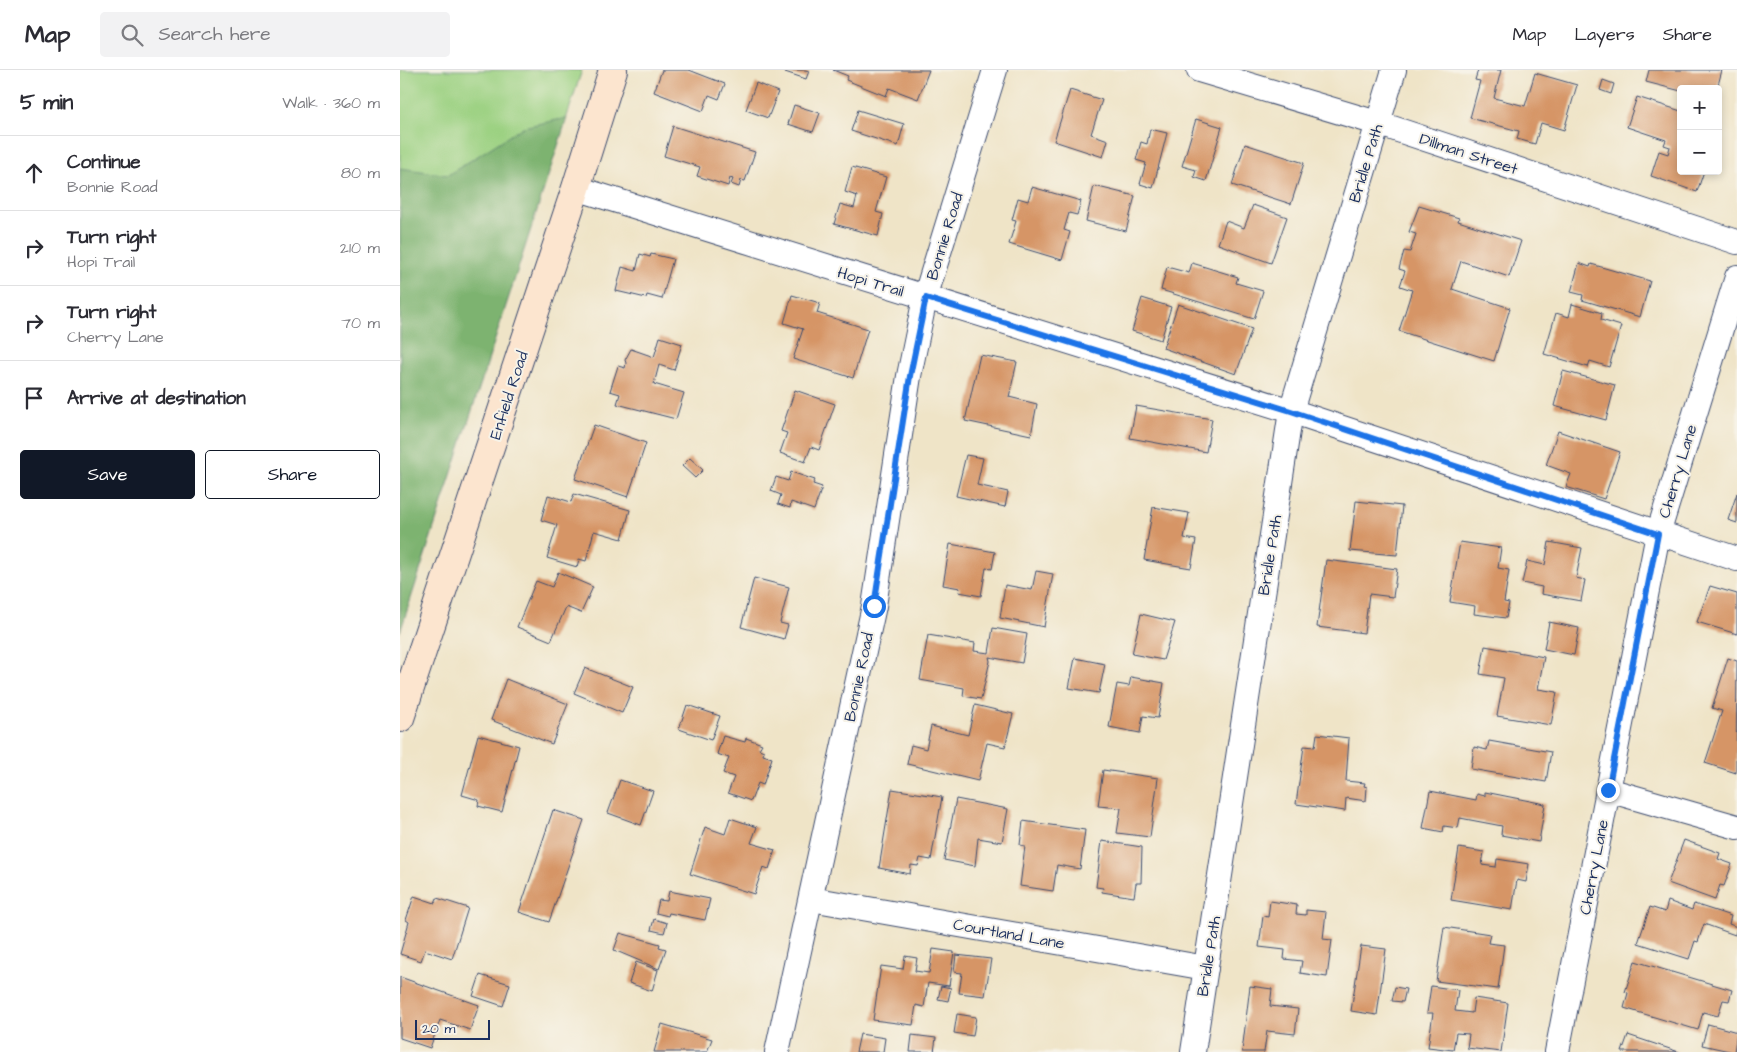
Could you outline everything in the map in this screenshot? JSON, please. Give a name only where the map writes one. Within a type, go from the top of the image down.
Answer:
[{"type":"street","name":"Enfield Road","points":[[400,718],[576,188],[613,70]]},
{"type":"street","name":"Bonnie Road","points":[[777,1052],[874,606],[910,376],[926,298],[995,70]]},
{"type":"street","name":"Dillman Street","points":[[1199,70],[1377,123],[1737,242]]},
{"type":"street","name":"Bridle Path","points":[[1194,1052],[1291,411],[1394,70]]},
{"type":"street","name":"Hopi Trail","points":[[576,188],[1291,411],[1737,559]]},
{"type":"street","name":"Cherry Lane","points":[[1557,1052],[1658,534],[1737,277]]},
{"type":"street","points":[[1608,790],[1737,827]]},
{"type":"street","name":"Courtland Lane","points":[[811,899],[1206,968]]},
{"type":"green space","points":[[400,70],[582,70],[400,632]]},
{"type":"green space","points":[[567,118],[400,632],[400,168],[448,175],[523,127]]},
{"type":"building","points":[[662,70],[689,70],[725,84],[719,99],[709,95],[703,111],[654,92]]},
{"type":"building","points":[[786,70],[809,71],[806,79],[785,72]]},
{"type":"building","points":[[833,70],[929,70],[918,99],[889,88],[886,96],[846,80],[848,76]]},
{"type":"building","points":[[1478,70],[1501,70],[1494,98],[1525,106],[1535,73],[1577,85],[1564,130],[1541,123],[1535,144],[1517,139],[1519,131],[1470,118],[1480,81],[1475,80]]},
{"type":"building","points":[[1649,70],[1722,70],[1718,85],[1677,85],[1677,90],[1646,82]]},
{"type":"building","points":[[1603,80],[1614,84],[1611,94],[1600,90]]},
{"type":"building","points":[[756,83],[778,92],[768,118],[746,110]]},
{"type":"building","points":[[1070,90],[1102,100],[1091,134],[1108,140],[1103,157],[1054,141]]},
{"type":"building","points":[[1637,97],[1677,110],[1677,175],[1703,175],[1697,192],[1651,176],[1659,151],[1668,154],[1670,147],[1664,145],[1666,140],[1627,127]]},
{"type":"building","points":[[794,105],[820,113],[813,132],[788,124]]},
{"type":"building","points":[[858,110],[904,124],[898,146],[851,131]]},
{"type":"building","points":[[1196,119],[1222,127],[1206,181],[1194,177],[1196,170],[1182,166]]},
{"type":"building","points":[[673,126],[755,152],[745,181],[741,180],[739,187],[731,184],[733,179],[730,178],[728,186],[697,176],[700,167],[664,156]]},
{"type":"building","points":[[1150,129],[1167,133],[1153,188],[1140,184],[1146,163],[1136,160],[1141,142],[1147,144]]},
{"type":"building","points":[[1245,144],[1304,163],[1291,204],[1232,185]]},
{"type":"building","points":[[852,167],[886,177],[876,212],[883,214],[878,236],[834,224],[840,204],[854,208],[857,196],[845,192]]},
{"type":"building","points":[[1094,186],[1135,196],[1126,231],[1086,221]]},
{"type":"building","points":[[1032,187],[1081,201],[1077,215],[1069,213],[1064,230],[1070,232],[1062,260],[1009,244],[1016,221],[1012,220],[1018,198],[1028,201]]},
{"type":"building","points":[[1253,205],[1287,217],[1271,263],[1218,244],[1226,221],[1244,228]]},
{"type":"building","points":[[1419,206],[1459,218],[1458,221],[1521,241],[1509,277],[1461,261],[1452,289],[1510,308],[1494,361],[1399,331],[1412,290],[1400,286],[1405,271],[1399,269],[1404,251],[1410,252],[1416,234],[1409,232]]},
{"type":"building","points":[[640,254],[650,257],[651,254],[673,259],[662,299],[647,295],[646,298],[616,291],[622,267],[636,271]]},
{"type":"building","points":[[1192,263],[1238,277],[1236,283],[1263,291],[1254,319],[1161,290],[1167,267],[1189,273]]},
{"type":"building","points":[[1579,263],[1590,267],[1591,264],[1650,281],[1640,317],[1582,300],[1583,295],[1571,292]]},
{"type":"building","points":[[792,295],[820,303],[817,313],[868,329],[853,378],[793,359],[803,329],[784,323]]},
{"type":"building","points":[[1142,298],[1171,307],[1161,340],[1132,331]]},
{"type":"building","points":[[1178,304],[1252,329],[1236,374],[1163,348]]},
{"type":"building","points":[[1572,304],[1602,313],[1601,320],[1621,326],[1609,367],[1590,361],[1588,367],[1544,354],[1556,313],[1569,317]]},
{"type":"building","points":[[660,337],[682,344],[674,370],[659,365],[654,384],[684,393],[676,419],[617,404],[620,394],[610,391],[618,366],[625,368],[625,360],[631,349],[654,357]]},
{"type":"building","points":[[980,355],[1017,362],[1009,397],[1037,404],[1031,435],[965,421]]},
{"type":"building","points":[[1563,371],[1615,385],[1606,420],[1554,406]]},
{"type":"building","points":[[795,390],[835,404],[819,450],[811,447],[805,462],[780,453],[787,433],[781,431]]},
{"type":"building","points":[[1136,406],[1212,419],[1206,452],[1130,438]]},
{"type":"building","points":[[594,425],[646,443],[628,497],[575,479]]},
{"type":"building","points":[[1558,431],[1620,452],[1604,499],[1566,487],[1571,474],[1546,465]]},
{"type":"building","points":[[966,455],[983,458],[977,485],[1008,492],[1005,507],[956,496]]},
{"type":"building","points":[[690,458],[703,470],[695,478],[682,466]]},
{"type":"building","points":[[791,472],[815,480],[813,484],[822,487],[814,510],[791,502],[790,508],[778,504],[781,495],[771,491],[776,477],[788,481]]},
{"type":"building","points":[[1737,493],[1737,523],[1728,520]]},
{"type":"building","points":[[574,494],[630,510],[622,539],[594,531],[586,561],[579,559],[577,567],[547,558],[557,525],[541,520],[548,495],[571,502]]},
{"type":"building","points":[[1356,501],[1402,506],[1397,555],[1350,551]]},
{"type":"building","points":[[1153,507],[1189,513],[1184,538],[1196,540],[1191,568],[1144,560]]},
{"type":"building","points":[[1460,542],[1501,548],[1498,568],[1509,570],[1504,602],[1509,603],[1506,618],[1474,614],[1475,606],[1450,602]]},
{"type":"building","points":[[1549,542],[1582,548],[1576,578],[1585,580],[1581,601],[1541,594],[1542,587],[1522,583],[1527,561],[1545,565]]},
{"type":"building","points":[[950,544],[995,552],[992,569],[986,568],[981,596],[959,592],[960,588],[943,585]]},
{"type":"building","points":[[1326,560],[1397,569],[1393,597],[1369,594],[1364,633],[1317,627]]},
{"type":"building","points":[[1036,571],[1053,574],[1044,627],[1000,618],[1005,585],[1032,590]]},
{"type":"building","points":[[558,572],[593,587],[581,613],[566,607],[551,641],[517,627],[536,581],[552,587]]},
{"type":"building","points":[[754,578],[789,587],[780,623],[788,625],[784,639],[741,627]]},
{"type":"building","points":[[1710,586],[1737,594],[1737,634],[1697,622]]},
{"type":"building","points":[[1141,614],[1175,622],[1163,660],[1132,654]]},
{"type":"building","points":[[1549,622],[1579,628],[1574,655],[1544,649]]},
{"type":"building","points":[[993,628],[1027,634],[1022,663],[989,657],[990,661],[981,699],[963,696],[964,688],[920,680],[928,635],[975,643],[974,651],[989,653]]},
{"type":"building","points":[[1485,646],[1544,657],[1538,689],[1557,692],[1551,725],[1497,716],[1504,678],[1480,674]]},
{"type":"building","points":[[1075,658],[1105,664],[1099,693],[1069,688]]},
{"type":"building","points":[[1728,658],[1737,661],[1736,773],[1705,763],[1722,711],[1712,708]]},
{"type":"building","points":[[585,668],[633,687],[622,713],[574,693]]},
{"type":"building","points":[[1131,677],[1164,683],[1158,718],[1143,716],[1140,733],[1109,727],[1117,684],[1129,686]]},
{"type":"building","points":[[506,679],[568,704],[552,744],[491,720]]},
{"type":"building","points":[[687,705],[720,716],[711,740],[679,729]]},
{"type":"building","points":[[975,705],[1013,714],[1005,747],[987,743],[978,781],[907,764],[911,745],[926,749],[931,726],[968,735]]},
{"type":"building","points":[[1317,734],[1349,738],[1346,781],[1365,783],[1364,786],[1367,787],[1366,801],[1346,798],[1345,811],[1296,804],[1304,746],[1315,747]]},
{"type":"building","points":[[478,735],[519,746],[502,812],[478,806],[479,800],[462,795]]},
{"type":"building","points":[[723,736],[745,742],[746,738],[762,744],[759,749],[764,751],[763,755],[772,758],[763,785],[758,783],[751,801],[728,793],[734,777],[723,773],[729,758],[717,754]]},
{"type":"building","points":[[1489,741],[1551,752],[1546,782],[1471,769],[1474,747],[1487,750]]},
{"type":"building","points":[[1103,770],[1158,778],[1150,837],[1117,833],[1121,808],[1098,806]]},
{"type":"building","points":[[620,780],[653,791],[641,825],[608,813]]},
{"type":"building","points":[[892,789],[942,797],[931,860],[920,858],[918,866],[911,865],[910,874],[879,868]]},
{"type":"building","points":[[1430,791],[1476,800],[1477,794],[1485,796],[1485,792],[1545,804],[1539,842],[1501,835],[1502,826],[1460,818],[1458,828],[1444,826],[1443,832],[1423,828]]},
{"type":"building","points":[[956,799],[1008,809],[1002,842],[978,838],[975,866],[944,860]]},
{"type":"building","points":[[553,810],[584,820],[549,922],[519,912]]},
{"type":"building","points":[[730,818],[757,827],[751,843],[775,850],[769,869],[763,867],[754,894],[690,874],[705,827],[725,834]]},
{"type":"building","points":[[1023,821],[1085,830],[1080,869],[1057,865],[1053,891],[1020,886],[1025,846],[1020,845]]},
{"type":"building","points":[[1684,840],[1720,853],[1718,859],[1732,864],[1724,886],[1720,885],[1715,900],[1668,883]]},
{"type":"building","points":[[1102,841],[1142,847],[1141,883],[1136,883],[1134,897],[1102,892],[1103,888],[1096,887]]},
{"type":"building","points":[[1459,848],[1484,852],[1482,865],[1496,867],[1497,859],[1529,864],[1526,882],[1517,880],[1512,910],[1451,900]]},
{"type":"building","points":[[669,891],[710,899],[705,920],[669,913],[668,916],[656,913],[659,900],[667,901]]},
{"type":"building","points":[[414,896],[435,903],[437,898],[468,908],[452,959],[425,950],[421,961],[400,954],[409,922],[406,920]]},
{"type":"building","points":[[1270,901],[1297,905],[1296,914],[1306,915],[1306,910],[1326,912],[1323,939],[1332,940],[1327,977],[1300,973],[1302,961],[1284,959],[1285,950],[1259,947],[1263,916],[1268,917]]},
{"type":"building","points":[[1668,901],[1692,910],[1694,904],[1731,916],[1729,924],[1737,927],[1735,935],[1704,924],[1698,942],[1695,941],[1689,959],[1638,943],[1650,907],[1665,912]]},
{"type":"building","points":[[654,919],[667,923],[664,933],[651,930]]},
{"type":"building","points":[[1444,927],[1490,934],[1488,943],[1504,945],[1498,989],[1436,981]]},
{"type":"building","points":[[620,933],[660,944],[659,947],[666,949],[659,969],[614,950]]},
{"type":"building","points":[[1361,946],[1386,949],[1377,1015],[1351,1011]]},
{"type":"building","points":[[933,949],[954,952],[949,986],[928,983],[924,1007],[916,1005],[913,1025],[873,1020],[881,966],[903,969],[905,956],[917,958],[915,971],[929,973]]},
{"type":"building","points":[[956,955],[991,959],[985,996],[959,993],[962,973],[954,972]]},
{"type":"building","points":[[1635,961],[1732,990],[1729,1001],[1723,1000],[1718,1016],[1703,1012],[1698,1030],[1624,1008],[1628,993],[1625,992]]},
{"type":"building","points":[[636,962],[658,970],[652,991],[629,983]]},
{"type":"building","points":[[480,975],[510,984],[503,1006],[473,996]]},
{"type":"building","points":[[400,977],[479,1005],[470,1030],[440,1020],[430,1048],[400,1038]]},
{"type":"building","points":[[941,986],[951,988],[948,1001],[938,999]]},
{"type":"building","points":[[1250,986],[1272,989],[1270,1006],[1298,1009],[1295,1034],[1267,1031],[1264,1052],[1242,1052]]},
{"type":"building","points":[[1431,986],[1458,990],[1455,1011],[1472,1013],[1474,998],[1508,1003],[1501,1052],[1467,1048],[1469,1034],[1456,1033],[1453,1050],[1428,1047],[1433,1013],[1427,1013]]},
{"type":"building","points":[[1395,987],[1406,989],[1403,1002],[1392,1001]]},
{"type":"building","points":[[957,1014],[976,1017],[973,1036],[954,1033]]},
{"type":"building","points":[[662,1024],[712,1039],[707,1052],[654,1052]]},
{"type":"building","points":[[1708,1024],[1737,1032],[1734,1052],[1702,1045]]},
{"type":"building","points":[[860,1034],[885,1038],[883,1052],[856,1052]]},
{"type":"building","points":[[912,1035],[936,1038],[934,1052],[910,1052]]},
{"type":"building","points":[[1628,1035],[1679,1052],[1622,1052]]},
{"type":"route","points":[[874,606],[910,376],[926,298],[1291,411],[1658,534],[1608,790]]}]
